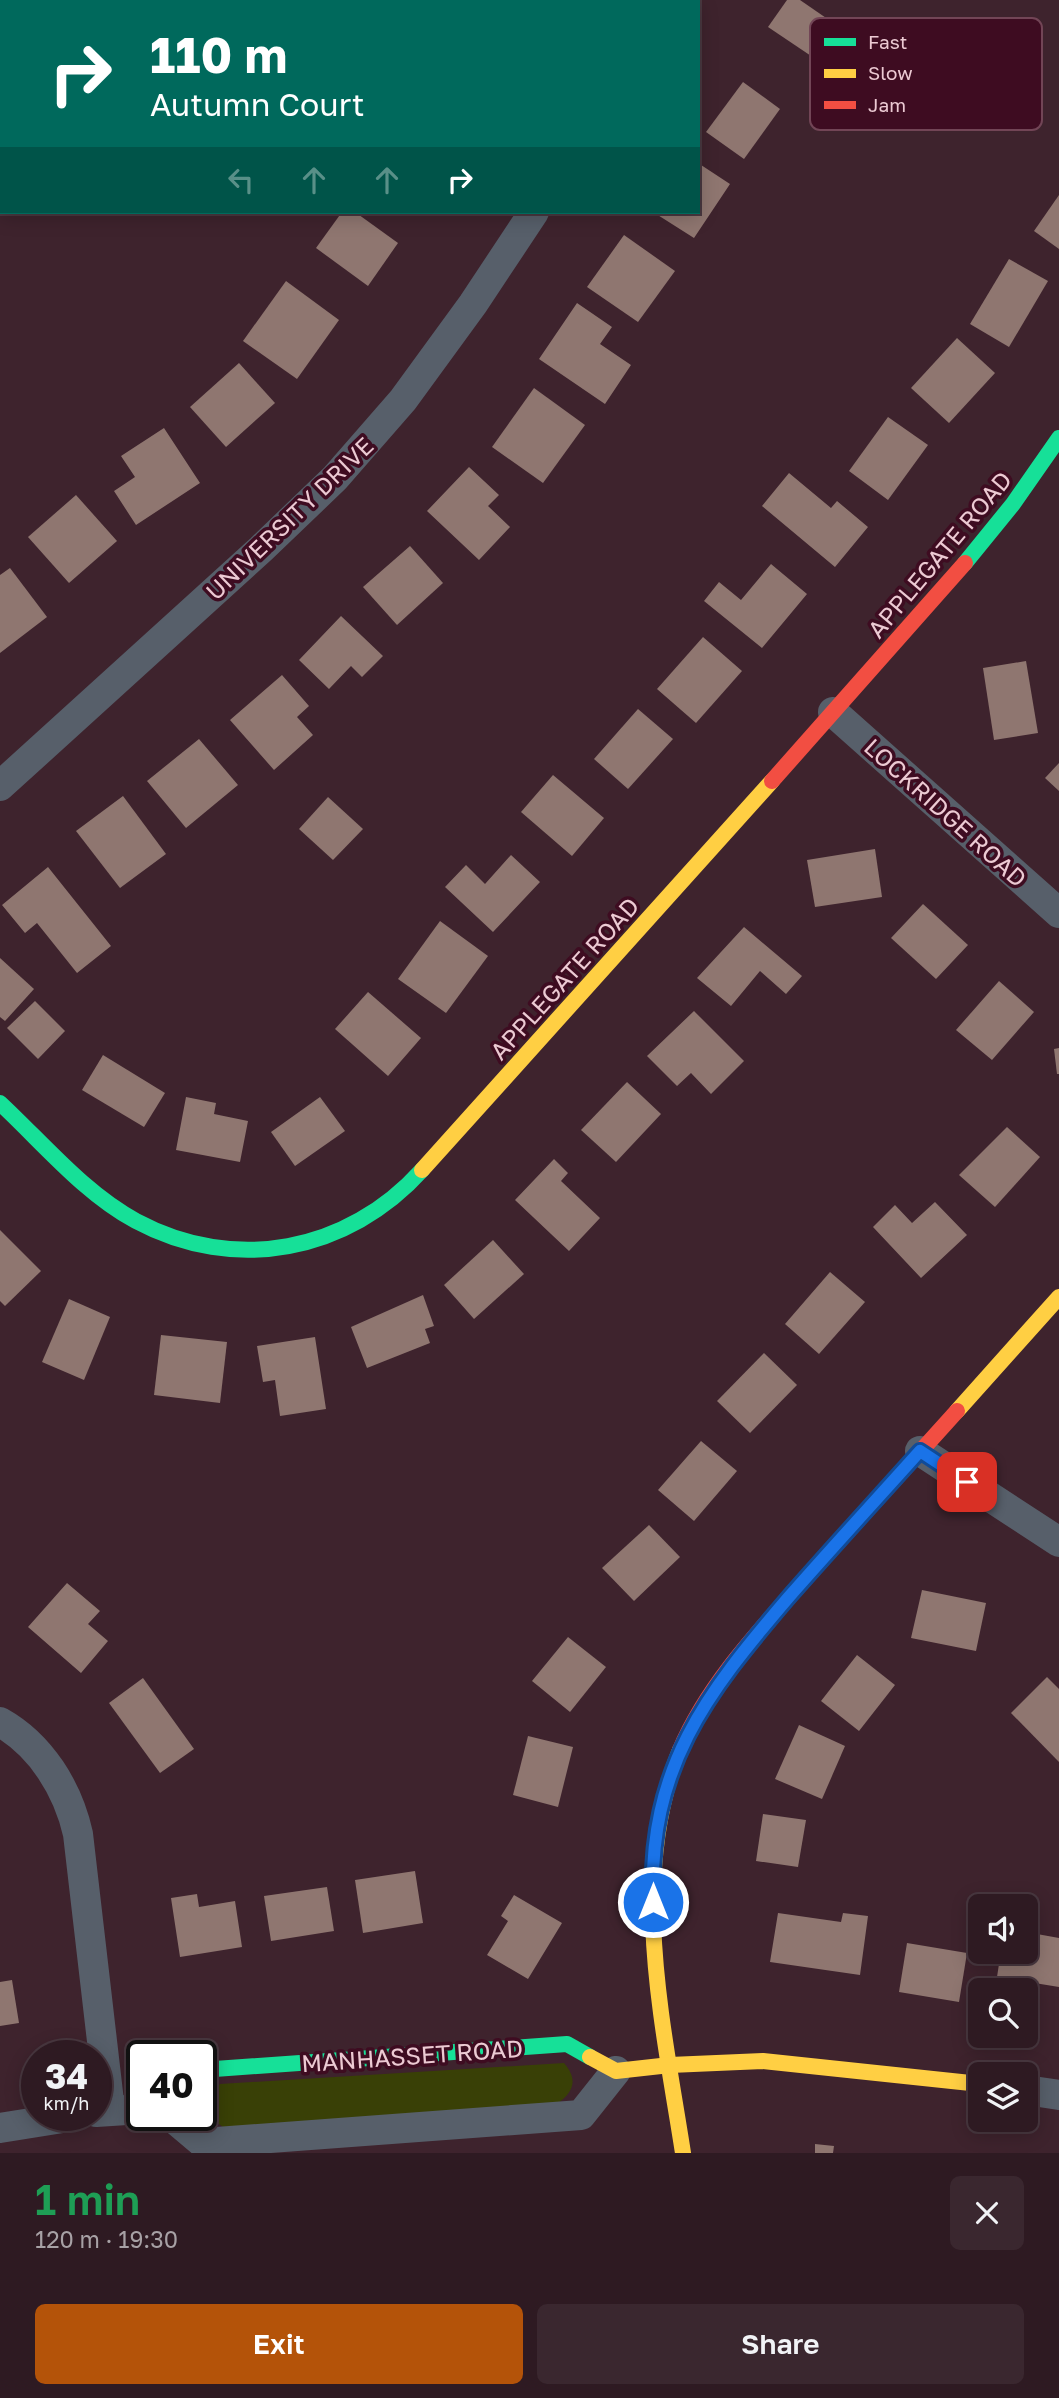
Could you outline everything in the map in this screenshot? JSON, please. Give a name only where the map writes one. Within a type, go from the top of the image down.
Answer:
[{"type":"street","name":"UNIVERSITY DRIVE","points":[[0,786],[261,550],[335,478],[403,400],[533,214]]},
{"type":"street","name":"APPLEGATE ROAD","points":[[0,1103],[107,1201],[144,1225],[184,1242],[227,1250],[271,1250],[329,1236],[369,1216],[405,1189],[935,599],[1013,504],[1059,438]]},
{"type":"street","name":"LOCKRIDGE ROAD","points":[[834,712],[1059,913]]},
{"type":"street","points":[[683,2153],[655,1945],[652,1880],[664,1794],[673,1766],[698,1713],[731,1665],[1059,1297]]},
{"type":"street","points":[[920,1451],[1059,1542]]},
{"type":"street","points":[[0,1722],[42,1757],[65,1793],[74,1813],[97,2040]]},
{"type":"street","name":"MANHASSET ROAD","points":[[217,2069],[567,2044],[616,2071]]},
{"type":"street","points":[[189,2131],[203,2143],[581,2115],[616,2071],[670,2065],[763,2061],[968,2083]]},
{"type":"street","points":[[1038,2092],[1059,2095]]},
{"type":"street","points":[[0,2128],[21,2125]]},
{"type":"green space","points":[[564,2063],[572,2080],[571,2090],[558,2103],[223,2127],[217,2123],[217,2087],[220,2084]]},
{"type":"building","points":[[787,0],[800,0],[826,18],[810,18],[810,55],[768,27]]},
{"type":"building","points":[[743,82],[780,109],[744,159],[706,132]]},
{"type":"building","points":[[700,164],[730,184],[694,238],[656,214],[700,214]]},
{"type":"building","points":[[1059,195],[1059,249],[1034,231]]},
{"type":"building","points":[[341,214],[358,214],[398,243],[368,286],[316,248]]},
{"type":"building","points":[[624,235],[675,271],[638,322],[587,287]]},
{"type":"building","points":[[1009,259],[1048,281],[1009,347],[970,324]]},
{"type":"building","points":[[286,281],[339,320],[297,379],[243,341]]},
{"type":"building","points":[[577,303],[612,327],[600,344],[631,365],[605,404],[539,359]]},
{"type":"building","points":[[957,338],[995,373],[949,423],[911,388]]},
{"type":"building","points":[[239,363],[275,403],[226,447],[190,407]]},
{"type":"building","points":[[534,388],[585,425],[543,483],[492,447]]},
{"type":"building","points":[[888,417],[928,445],[888,500],[849,471]]},
{"type":"building","points":[[164,428],[200,483],[136,525],[114,491],[135,477],[121,456]]},
{"type":"building","points":[[469,467],[499,495],[488,506],[510,527],[479,560],[427,511]]},
{"type":"building","points":[[789,473],[831,508],[837,501],[868,527],[835,567],[762,506]]},
{"type":"building","points":[[76,495],[117,541],[69,583],[28,537]]},
{"type":"building","points":[[410,546],[443,583],[397,625],[363,587]]},
{"type":"building","points":[[771,564],[807,594],[762,648],[704,601],[719,582],[741,600]]},
{"type":"building","points":[[10,568],[47,617],[0,653],[0,575]]},
{"type":"building","points":[[341,616],[383,656],[362,677],[351,666],[329,689],[299,660]]},
{"type":"building","points":[[703,637],[742,671],[696,723],[657,689]]},
{"type":"building","points":[[1026,661],[1038,733],[994,740],[983,668]]},
{"type":"building","points":[[282,675],[309,706],[297,717],[313,735],[274,770],[230,720]]},
{"type":"building","points":[[638,709],[673,739],[628,789],[594,759]]},
{"type":"building","points":[[199,739],[238,785],[186,828],[147,781]]},
{"type":"building","points":[[1059,763],[1059,791],[1045,778]]},
{"type":"building","points":[[553,775],[604,818],[572,856],[521,812]]},
{"type":"building","points":[[123,796],[166,854],[120,888],[76,831]]},
{"type":"building","points":[[328,797],[363,829],[333,860],[299,829]]},
{"type":"building","points":[[875,849],[882,897],[815,907],[807,860]]},
{"type":"building","points":[[511,855],[540,882],[493,932],[445,887],[466,865],[485,884]]},
{"type":"building","points":[[48,867],[111,946],[77,973],[37,923],[25,933],[2,905]]},
{"type":"building","points":[[923,904],[968,945],[936,979],[891,938]]},
{"type":"building","points":[[440,921],[488,956],[446,1013],[398,979]]},
{"type":"building","points":[[744,927],[802,976],[786,994],[760,971],[731,1006],[697,978]]},
{"type":"building","points":[[0,958],[34,989],[5,1021],[0,1017]]},
{"type":"building","points":[[999,981],[1034,1012],[992,1060],[956,1030]]},
{"type":"building","points":[[368,992],[421,1038],[388,1076],[335,1029]]},
{"type":"building","points":[[35,1001],[65,1031],[38,1059],[7,1028]]},
{"type":"building","points":[[694,1011],[744,1061],[711,1094],[691,1073],[677,1086],[647,1056]]},
{"type":"building","points":[[1059,1048],[1059,1074],[1057,1074],[1054,1049]]},
{"type":"building","points":[[103,1055],[165,1093],[144,1127],[82,1090]]},
{"type":"building","points":[[627,1082],[661,1114],[616,1162],[581,1130]]},
{"type":"building","points":[[186,1097],[216,1103],[214,1114],[248,1121],[240,1162],[176,1150]]},
{"type":"building","points":[[320,1097],[345,1131],[295,1166],[271,1132]]},
{"type":"building","points":[[1007,1127],[1040,1157],[995,1207],[959,1175]]},
{"type":"building","points":[[554,1159],[568,1173],[561,1181],[600,1218],[569,1251],[515,1200]]},
{"type":"building","points":[[935,1202],[967,1235],[921,1278],[873,1227],[895,1205],[912,1223]]},
{"type":"building","points":[[0,1230],[41,1271],[5,1306],[0,1301]]},
{"type":"building","points":[[493,1240],[524,1274],[474,1319],[444,1285]]},
{"type":"building","points":[[830,1272],[865,1302],[819,1354],[785,1324]]},
{"type":"building","points":[[423,1295],[434,1326],[425,1329],[430,1343],[367,1368],[351,1327]]},
{"type":"building","points":[[69,1299],[110,1317],[84,1380],[42,1362]]},
{"type":"building","points":[[161,1335],[227,1342],[220,1403],[154,1395]]},
{"type":"building","points":[[315,1337],[326,1409],[280,1416],[275,1380],[263,1382],[257,1346]]},
{"type":"building","points":[[764,1353],[797,1385],[750,1433],[717,1401]]},
{"type":"building","points":[[701,1441],[737,1471],[694,1521],[658,1490]]},
{"type":"building","points":[[649,1525],[680,1557],[634,1601],[602,1568]]},
{"type":"building","points":[[67,1583],[100,1611],[88,1624],[108,1641],[81,1673],[28,1627]]},
{"type":"building","points":[[922,1590],[986,1603],[976,1651],[911,1638]]},
{"type":"building","points":[[568,1637],[606,1667],[570,1712],[532,1681]]},
{"type":"building","points":[[857,1655],[895,1685],[859,1731],[821,1701]]},
{"type":"building","points":[[1047,1677],[1059,1689],[1059,1762],[1011,1713]]},
{"type":"building","points":[[143,1678],[194,1749],[160,1773],[109,1703]]},
{"type":"building","points":[[799,1725],[845,1746],[822,1799],[775,1779]]},
{"type":"building","points":[[528,1736],[573,1747],[558,1807],[513,1795]]},
{"type":"building","points":[[763,1814],[806,1820],[798,1867],[756,1861]]},
{"type":"building","points":[[415,1871],[423,1923],[363,1933],[355,1880]]},
{"type":"building","points":[[327,1887],[334,1931],[271,1941],[264,1896]]},
{"type":"building","points":[[197,1894],[199,1907],[235,1901],[242,1947],[180,1957],[171,1898]]},
{"type":"building","points":[[514,1895],[562,1923],[528,1979],[487,1955],[508,1921],[501,1916]]},
{"type":"building","points":[[778,1913],[841,1922],[843,1913],[868,1916],[860,1975],[770,1962]]},
{"type":"building","points":[[1038,1934],[1059,1938],[1059,1987],[1038,1984],[1038,1978],[997,1977],[999,1964],[1038,1964]]},
{"type":"building","points":[[907,1943],[967,1953],[959,2002],[899,1992]]},
{"type":"building","points":[[12,1980],[19,2023],[0,2026],[0,1982]]},
{"type":"building","points":[[815,2144],[834,2146],[833,2153],[815,2153]]},
{"type":"traffic: fast","points":[[965,563],[1013,504],[1059,438]]},
{"type":"traffic: fast","points":[[0,1103],[81,1182],[117,1210],[174,1237],[212,1247],[250,1250],[288,1246],[325,1236],[360,1220],[393,1198],[422,1170]]},
{"type":"traffic: fast","points":[[217,2069],[567,2044],[590,2057]]},
{"type":"traffic: slow","points":[[422,1170],[772,781]]},
{"type":"traffic: slow","points":[[957,1411],[1059,1297]]},
{"type":"traffic: slow","points":[[680,1750],[664,1798],[656,1848],[653,1899],[654,1950],[660,2002],[683,2153]]},
{"type":"traffic: slow","points":[[590,2057],[616,2071],[670,2065],[763,2061],[968,2083]]},
{"type":"traffic: jam","points":[[772,781],[965,563]]},
{"type":"traffic: jam","points":[[680,1750],[703,1705],[749,1643],[957,1411]]},
{"type":"route","points":[[653,1902],[655,1847],[664,1794],[673,1766],[698,1713],[731,1665],[920,1451],[967,1482]]}]
